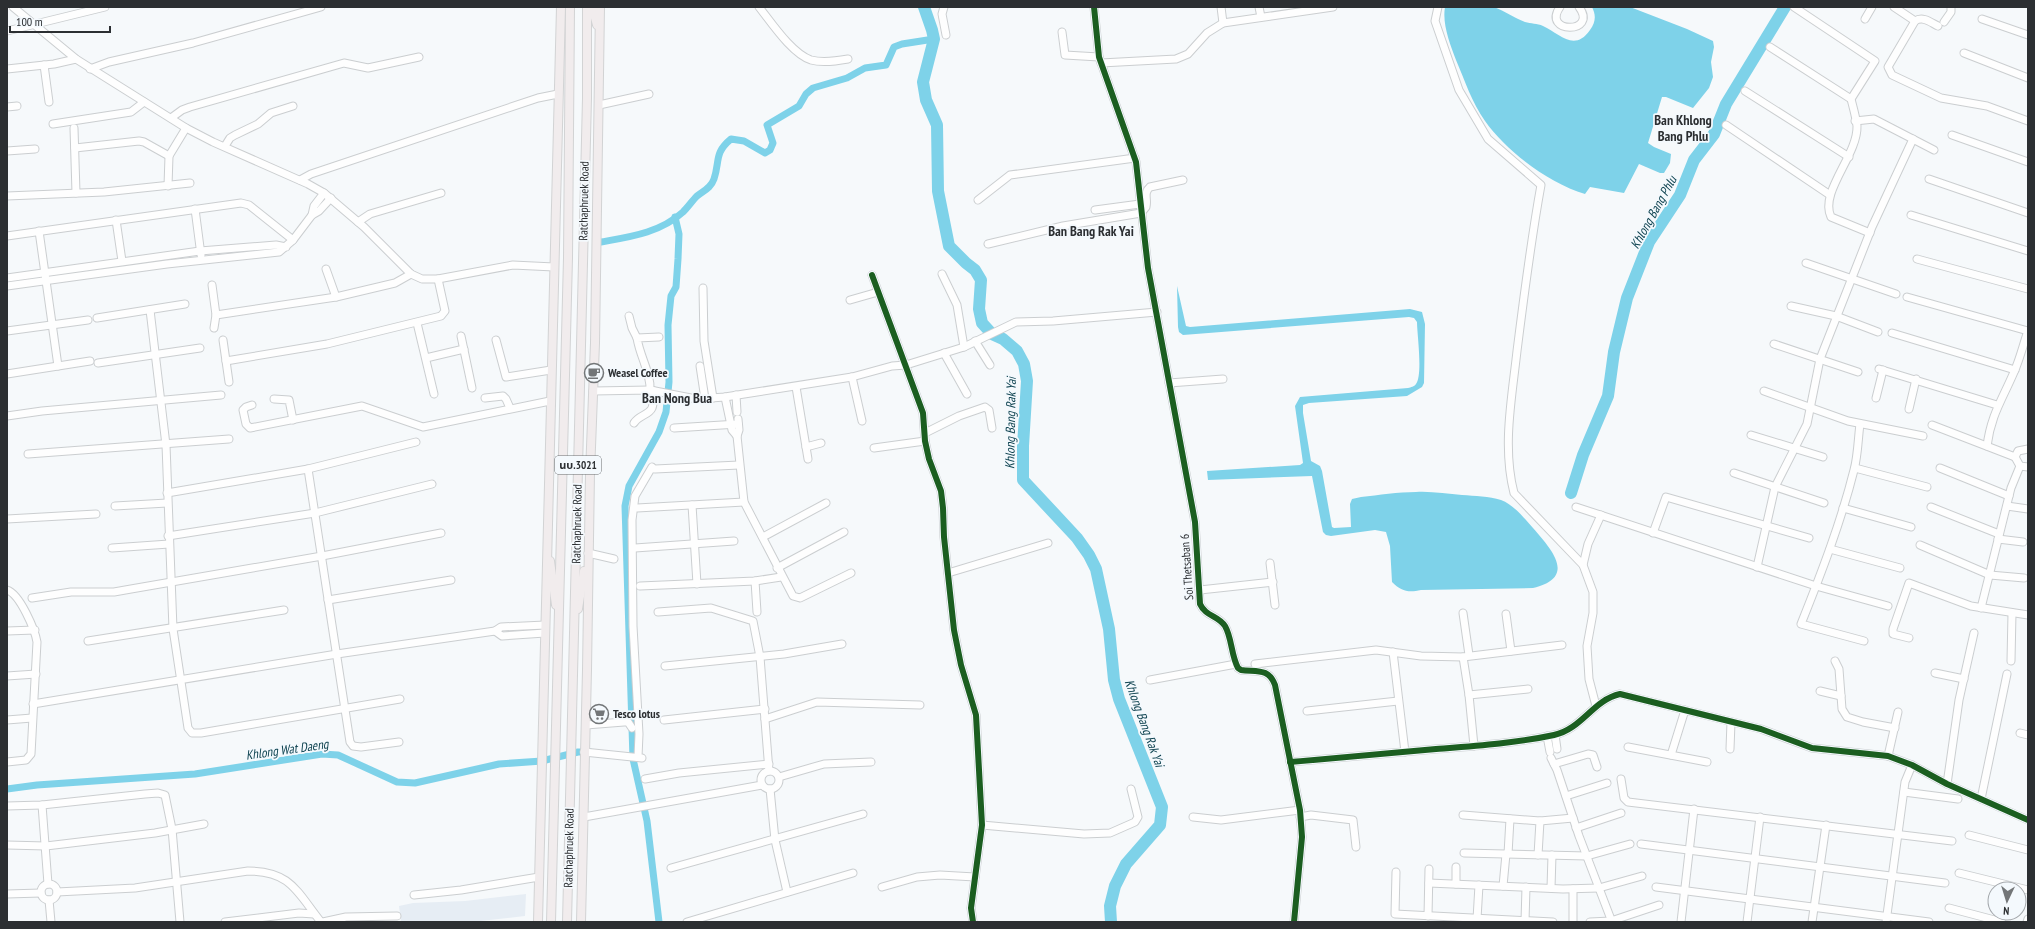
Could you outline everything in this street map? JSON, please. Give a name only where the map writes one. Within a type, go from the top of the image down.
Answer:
[{"type":"main road","points":[[560,7],[560,56]]},
{"type":"main road","name":"Ratchaphruek Road","points":[[551,922],[568,258],[570,7]]},
{"type":"main road","name":"Ratchaphruek Road","points":[[567,922],[587,98],[587,7]]},
{"type":"main road","points":[[592,7],[600,37]]},
{"type":"main road","points":[[600,7],[600,37]]},
{"type":"main road","points":[[560,56],[570,16]]},
{"type":"main road","name":"Ratchaphruek Road","points":[[581,922],[600,37]]},
{"type":"main road","name":"นบ.3021","points":[[538,922],[550,401],[560,56]]},
{"type":"main road","points":[[575,619],[580,601],[588,543]]},
{"type":"main road","points":[[547,552],[552,570],[553,592],[558,613]]},
{"type":"street","points":[[13,7],[90,69],[186,128],[300,180],[324,193],[358,222],[411,274],[422,278],[438,279],[513,265],[554,267]]},
{"type":"street","points":[[7,31],[105,7]]},
{"type":"street","points":[[90,69],[108,62],[193,43],[322,7]]},
{"type":"street","points":[[759,7],[788,43],[803,56],[811,60],[820,61],[848,59]]},
{"type":"street","points":[[944,7],[942,14],[946,35]]},
{"type":"street","name":"Soi Thetsaban 6","points":[[1094,7],[1100,60],[1135,158],[1148,268],[1195,522],[1200,604],[1204,611],[1221,621],[1226,628],[1236,664]]},
{"type":"street","points":[[1221,7],[1223,23]]},
{"type":"street","points":[[1259,7],[1261,17]]},
{"type":"street","points":[[1062,32],[1065,55],[1100,60],[1176,59],[1184,57],[1207,32],[1223,23],[1298,10],[1333,7]]},
{"type":"street","points":[[1438,7],[1435,21],[1459,90],[1488,139],[1541,185],[1533,230],[1511,401],[1508,443],[1510,478],[1514,493],[1583,565],[1593,592],[1593,613],[1587,646],[1590,679],[1596,706]]},
{"type":"street","points":[[1560,7],[1557,13],[1557,20],[1562,26],[1569,29],[1576,27],[1581,22],[1583,15],[1580,7]]},
{"type":"street","points":[[1794,7],[1875,60],[1851,99]]},
{"type":"street","points":[[1865,19],[1872,7]]},
{"type":"street","points":[[1894,7],[1914,21],[1924,19],[1941,24],[1951,12],[1950,7]]},
{"type":"street","points":[[1982,18],[2028,35]]},
{"type":"street","points":[[1914,21],[1888,67],[1892,75],[1941,98],[1987,106],[2028,120]]},
{"type":"street","points":[[1770,47],[1851,99],[1857,127],[1849,157],[1830,195],[1828,210],[1832,217],[1870,233]]},
{"type":"street","points":[[1964,53],[2028,78]]},
{"type":"street","points":[[171,118],[182,110],[190,107],[344,63],[368,68],[419,57]]},
{"type":"street","points":[[7,70],[76,59]]},
{"type":"street","points":[[44,65],[49,102]]},
{"type":"street","points":[[1745,91],[1849,157]]},
{"type":"street","points":[[300,180],[311,174],[538,98],[558,94]]},
{"type":"street","points":[[599,106],[648,94]]},
{"type":"street","points":[[53,124],[130,112],[144,102]]},
{"type":"street","points":[[7,107],[17,106]]},
{"type":"street","points":[[225,146],[230,138],[235,134],[258,124],[271,113],[293,106]]},
{"type":"street","points":[[1856,120],[1874,119],[1934,150]]},
{"type":"street","points":[[1726,126],[1830,195]]},
{"type":"street","points":[[74,128],[76,193]]},
{"type":"street","points":[[168,186],[169,156],[186,128]]},
{"type":"street","points":[[1952,135],[2028,162]]},
{"type":"street","points":[[1756,566],[1775,487],[1807,424],[1820,359],[1870,233],[1913,139]]},
{"type":"street","points":[[75,148],[139,141],[144,142],[169,156]]},
{"type":"street","points":[[7,152],[35,149]]},
{"type":"street","points":[[978,200],[1010,175],[1135,158]]},
{"type":"street","points":[[1929,179],[2028,213]]},
{"type":"street","points":[[988,244],[1063,226],[1141,213],[1146,207],[1146,190],[1150,187],[1183,180]]},
{"type":"street","points":[[7,196],[104,192],[190,183]]},
{"type":"street","points":[[312,215],[314,206],[324,193]]},
{"type":"street","points":[[358,222],[370,214],[441,193]]},
{"type":"street","points":[[7,286],[201,259],[279,252],[293,240],[312,215],[319,211],[331,198]]},
{"type":"street","points":[[7,236],[195,209],[246,204],[293,240]]},
{"type":"street","points":[[1095,210],[1140,204]]},
{"type":"street","points":[[195,209],[201,259]]},
{"type":"street","points":[[1911,215],[2028,251]]},
{"type":"street","points":[[116,220],[122,261]]},
{"type":"street","points":[[39,231],[58,366]]},
{"type":"street","points":[[7,278],[200,251],[276,245],[286,247]]},
{"type":"street","points":[[1917,259],[2028,289]]},
{"type":"street","points":[[1806,263],[1896,294]]},
{"type":"street","points":[[326,269],[336,297]]},
{"type":"street","points":[[216,315],[336,297],[395,283],[411,274]]},
{"type":"street","points":[[942,274],[957,305],[964,347]]},
{"type":"street","points":[[872,275],[920,399],[928,458],[941,491],[954,630],[961,665],[976,715],[982,825],[971,908],[973,922]]},
{"type":"street","points":[[226,361],[327,344],[417,323],[444,314],[445,311],[438,279]]},
{"type":"street","points":[[212,285],[216,315],[214,328]]},
{"type":"street","points":[[703,288],[704,342],[709,398]]},
{"type":"street","points":[[850,300],[878,292]]},
{"type":"street","points":[[1907,296],[2028,331],[2015,370],[1997,405],[1989,426],[1987,446]]},
{"type":"street","points":[[97,318],[185,304]]},
{"type":"street","points":[[1791,306],[1836,316],[1878,332]]},
{"type":"street","points":[[150,310],[162,401],[166,445],[168,536],[173,629],[180,681],[190,732],[196,734],[400,699]]},
{"type":"street","points":[[593,391],[655,391],[679,397],[725,397],[796,387],[852,377],[892,366],[906,365],[964,347],[1016,322],[1053,321],[1157,312]]},
{"type":"street","points":[[629,316],[632,328],[637,338],[640,355],[655,391],[652,408],[639,417],[634,423]]},
{"type":"street","points":[[7,331],[88,320]]},
{"type":"street","points":[[417,323],[434,394]]},
{"type":"street","points":[[1892,333],[2015,370]]},
{"type":"street","points":[[461,336],[472,388]]},
{"type":"street","points":[[637,338],[659,337]]},
{"type":"street","points":[[223,340],[229,382]]},
{"type":"street","points":[[496,340],[506,377],[551,370]]},
{"type":"street","points":[[975,341],[990,365]]},
{"type":"street","points":[[1774,344],[1858,372]]},
{"type":"street","points":[[98,363],[200,348]]},
{"type":"street","points":[[426,358],[464,349]]},
{"type":"street","points":[[944,353],[967,394]]},
{"type":"street","points":[[7,374],[90,361]]},
{"type":"street","points":[[700,366],[709,398]]},
{"type":"street","points":[[1876,398],[1881,370],[1916,379],[1997,405]]},
{"type":"street","points":[[852,377],[862,421]]},
{"type":"street","points":[[1169,383],[1223,379]]},
{"type":"street","points":[[1910,409],[1916,379]]},
{"type":"street","points":[[796,387],[808,459]]},
{"type":"street","points":[[1764,391],[1860,424],[1923,436]]},
{"type":"street","points":[[7,416],[49,410],[222,395]]},
{"type":"street","points":[[736,395],[739,464],[744,502],[763,537],[777,568],[793,596],[800,598],[851,573]]},
{"type":"street","points":[[485,398],[503,396],[510,408]]},
{"type":"street","points":[[725,397],[730,424],[737,436]]},
{"type":"street","points":[[274,399],[289,400],[293,420]]},
{"type":"street","points":[[252,405],[243,410],[246,424],[250,428],[362,406],[423,427],[550,401]]},
{"type":"street","points":[[925,433],[960,416],[985,407],[989,410],[992,428]]},
{"type":"street","points":[[674,428],[730,424],[738,418]]},
{"type":"street","points":[[1860,424],[1854,468],[1843,508],[1830,549],[1801,624],[1864,641]]},
{"type":"street","points":[[1932,425],[2015,458],[2020,466]]},
{"type":"street","points":[[1751,434],[1823,458]]},
{"type":"street","points":[[28,454],[166,445],[229,439]]},
{"type":"street","points":[[874,448],[925,441]]},
{"type":"street","points":[[167,493],[308,469],[416,442]]},
{"type":"street","points":[[806,447],[821,443]]},
{"type":"street","points":[[2015,458],[2018,450],[2028,449]]},
{"type":"street","points":[[584,752],[636,757],[638,711],[633,626],[632,520],[635,496],[654,468],[739,464]]},
{"type":"street","points":[[2020,466],[2028,466]]},
{"type":"street","points":[[1981,608],[2009,496],[2020,466]]},
{"type":"street","points":[[1854,468],[1927,487]]},
{"type":"street","points":[[1940,468],[2009,496]]},
{"type":"street","points":[[308,469],[350,742],[353,746],[361,747],[399,742]]},
{"type":"street","points":[[1734,473],[1824,503]]},
{"type":"street","points":[[168,536],[315,512],[432,484]]},
{"type":"street","points":[[1653,532],[1666,497],[1809,538]]},
{"type":"street","points":[[637,508],[744,502]]},
{"type":"street","points":[[115,506],[167,503]]},
{"type":"street","points":[[763,537],[826,503]]},
{"type":"street","points":[[692,506],[697,584]]},
{"type":"street","points":[[2007,506],[2028,509]]},
{"type":"street","points":[[1576,507],[1816,586],[1888,606]]},
{"type":"street","points":[[1931,507],[1999,536],[2023,542]]},
{"type":"street","points":[[1843,508],[1912,527]]},
{"type":"street","points":[[7,519],[96,514]]},
{"type":"street","points":[[1583,565],[1588,544],[1601,515]]},
{"type":"street","points":[[777,568],[844,532]]},
{"type":"street","points":[[32,598],[70,592],[114,592],[322,556],[441,533]]},
{"type":"street","points":[[635,548],[734,541]]},
{"type":"street","points":[[948,573],[1048,543]]},
{"type":"street","points":[[112,548],[169,544]]},
{"type":"street","points":[[1920,545],[1990,575],[2024,578]]},
{"type":"street","points":[[1830,549],[1900,568]]},
{"type":"street","points":[[588,553],[614,559]]},
{"type":"street","points":[[1270,563],[1274,605]]},
{"type":"street","points":[[640,586],[755,581],[782,577]]},
{"type":"street","points":[[328,600],[451,580]]},
{"type":"street","points":[[755,581],[757,612]]},
{"type":"street","points":[[1200,590],[1273,582]]},
{"type":"street","points":[[1909,638],[1893,634],[1893,629],[1909,582],[1971,606],[2028,615]]},
{"type":"street","points":[[7,590],[13,594],[35,630],[37,642],[30,757],[26,760],[7,762]]},
{"type":"street","points":[[658,612],[711,608],[753,621],[760,657],[769,768],[762,776],[762,784]]},
{"type":"street","points":[[88,641],[173,629],[284,610]]},
{"type":"street","points":[[1463,613],[1474,746]]},
{"type":"street","points":[[2011,661],[2012,613]]},
{"type":"street","points":[[1506,614],[1511,651]]},
{"type":"street","points":[[34,704],[337,654],[495,631],[501,627],[545,624]]},
{"type":"street","points":[[7,631],[35,630]]},
{"type":"street","points":[[495,631],[502,636],[545,633]]},
{"type":"street","points":[[1947,784],[1964,679],[1974,633]]},
{"type":"street","points":[[665,666],[760,657],[842,644]]},
{"type":"street","points":[[1254,664],[1376,650],[1421,656],[1466,656],[1562,645]]},
{"type":"street","points":[[1393,652],[1405,752]]},
{"type":"street","points":[[1835,661],[1838,669],[1842,709],[1847,717],[1863,722],[1895,728]]},
{"type":"street","points":[[1150,680],[1236,664],[1241,670],[1265,672],[1272,676],[1300,814],[1302,837],[1294,922]]},
{"type":"street","points":[[1935,673],[1964,679]]},
{"type":"street","points":[[7,676],[36,674]]},
{"type":"street","points":[[1981,799],[2007,674]]},
{"type":"street","points":[[1469,695],[1528,689]]},
{"type":"street","points":[[1820,691],[1841,696]]},
{"type":"street","points":[[1290,762],[1474,746],[1555,735],[1573,728],[1596,706],[1610,696],[1620,694],[1761,729],[1812,748],[1888,756],[2028,820]]},
{"type":"street","points":[[1307,710],[1398,701]]},
{"type":"street","points":[[765,719],[817,702],[920,705]]},
{"type":"street","points":[[664,720],[765,709]]},
{"type":"street","points":[[1671,755],[1685,710]]},
{"type":"street","points":[[1888,756],[1898,712]]},
{"type":"street","points":[[7,720],[32,718]]},
{"type":"street","points":[[586,725],[628,722],[632,728]]},
{"type":"street","points":[[1730,749],[1732,722]]},
{"type":"street","points":[[2020,733],[2028,735]]},
{"type":"street","points":[[1555,735],[1555,759]]},
{"type":"street","points":[[1547,736],[1576,828],[1612,921]]},
{"type":"street","points":[[1628,747],[1707,762]]},
{"type":"street","points":[[1555,759],[1588,754],[1593,755],[1597,767]]},
{"type":"street","points":[[779,777],[824,764],[871,762]]},
{"type":"street","points":[[1886,919],[1905,782],[1912,766]]},
{"type":"street","points":[[645,779],[678,774],[769,768],[779,777],[778,785],[770,789]]},
{"type":"street","points":[[1621,778],[1624,798],[1628,802],[1952,841]]},
{"type":"street","points":[[1566,796],[1607,783]]},
{"type":"street","points":[[584,817],[629,810],[762,784],[770,789]]},
{"type":"street","points":[[770,789],[775,840],[787,892]]},
{"type":"street","points":[[982,825],[1084,834],[1110,832],[1135,822],[1138,817],[1131,789]]},
{"type":"street","points":[[1904,792],[1958,800]]},
{"type":"street","points":[[7,806],[42,805],[162,793],[166,796],[172,829],[180,922]]},
{"type":"street","points":[[42,805],[48,884]]},
{"type":"street","points":[[1681,922],[1694,809]]},
{"type":"street","points":[[1576,828],[1621,813]]},
{"type":"street","points":[[671,868],[775,840],[863,814]]},
{"type":"street","points":[[1193,817],[1221,820],[1300,814],[1353,820],[1356,847]]},
{"type":"street","points":[[1463,816],[1540,821],[1573,818]]},
{"type":"street","points":[[1747,922],[1760,817]]},
{"type":"street","points":[[1503,886],[1510,819]]},
{"type":"street","points":[[1538,855],[1540,821]]},
{"type":"street","points":[[7,845],[46,846],[204,824]]},
{"type":"street","points":[[1812,922],[1826,825]]},
{"type":"street","points":[[1969,835],[2028,850]]},
{"type":"street","points":[[1464,853],[1587,856],[1630,844]]},
{"type":"street","points":[[1641,844],[1945,883]]},
{"type":"street","points":[[1551,888],[1552,855]]},
{"type":"street","points":[[1456,867],[1456,884]]},
{"type":"street","points":[[1428,916],[1429,869]]},
{"type":"street","points":[[57,892],[135,888],[176,880],[248,870],[272,872],[287,880],[322,922],[346,917],[397,916]]},
{"type":"street","points":[[1396,872],[1395,914],[1553,922]]},
{"type":"street","points":[[1959,872],[2028,890]]},
{"type":"street","points":[[687,922],[853,873]]},
{"type":"street","points":[[882,887],[917,877],[940,875],[975,877]]},
{"type":"street","points":[[1429,883],[1573,889],[1599,888],[1642,876]]},
{"type":"street","points":[[414,895],[461,890],[539,877]]},
{"type":"street","points":[[48,884],[54,886],[57,892],[55,898],[49,900],[44,898],[41,893],[42,887],[48,884]]},
{"type":"street","points":[[1477,919],[1479,885]]},
{"type":"street","points":[[1525,921],[1526,887]]},
{"type":"street","points":[[1656,887],[1814,907],[1886,919],[1928,922]]},
{"type":"street","points":[[1573,889],[1573,922]]},
{"type":"street","points":[[7,894],[41,893]]},
{"type":"street","points":[[49,900],[51,922]]},
{"type":"street","points":[[1590,922],[1612,921],[1659,905]]},
{"type":"street","points":[[1949,908],[2002,922]]},
{"type":"street","points":[[225,922],[299,913],[314,914]]},
{"type":"shaded area","points":[[526,894],[525,916],[471,922],[401,922],[399,906],[413,903],[465,901]]},
{"type":"water","points":[[1445,7],[1494,7],[1517,19],[1543,26],[1572,41],[1584,37],[1592,27],[1595,18],[1592,7],[1630,7],[1687,29],[1713,41],[1714,47],[1711,62],[1713,77],[1709,88],[1693,108],[1666,97],[1662,97],[1648,143],[1671,154],[1670,163],[1664,173],[1660,173],[1639,164],[1624,193],[1590,187],[1585,194],[1557,182],[1530,165],[1505,144],[1485,121],[1472,99],[1451,47],[1447,34],[1444,14]]},
{"type":"water","points":[[1177,286],[1186,326],[1190,327],[1410,309],[1422,312],[1425,324],[1424,383],[1422,387],[1407,396],[1309,403],[1303,405],[1311,461],[1320,466],[1322,471],[1332,527],[1351,527],[1350,504],[1352,499],[1361,497],[1395,493],[1433,492],[1482,496],[1501,500],[1514,508],[1526,520],[1553,553],[1557,562],[1558,570],[1555,577],[1547,583],[1533,588],[1405,590],[1392,582],[1390,546],[1386,532],[1375,530],[1331,536],[1326,535],[1323,532],[1312,476],[1208,480],[1207,471],[1300,465],[1303,463],[1295,406],[1300,397],[1408,388],[1414,386],[1418,379],[1419,372],[1417,322],[1414,318],[1409,317],[1183,335],[1179,332],[1178,327]]},
{"type":"waterway","name":"Khlong Bang Rak Yai","points":[[924,7],[934,39],[923,82],[926,100],[937,125],[938,191],[949,246],[975,270],[981,280],[979,309],[982,323],[992,334],[1003,339],[1017,351],[1024,364],[1027,381],[1023,446],[1023,480],[1077,538],[1089,555],[1096,569],[1109,629],[1114,680],[1119,699],[1162,807],[1160,825],[1126,864],[1115,886],[1110,906],[1111,922]]},
{"type":"waterway","name":"Khlong Bang Phlu","points":[[1571,493],[1583,455],[1608,396],[1614,352],[1627,298],[1649,242],[1680,195],[1694,160],[1714,134],[1726,104],[1785,7]]},
{"type":"waterway","points":[[601,242],[644,233],[664,225],[683,212],[697,196],[711,185],[716,173],[720,153],[731,139],[744,141],[765,153],[770,150],[773,143],[767,125],[799,106],[806,94],[813,88],[847,78],[865,68],[886,65],[894,47],[902,44],[934,39]]},
{"type":"waterway","points":[[659,922],[647,821],[633,759],[625,506],[629,486],[659,432],[666,412],[669,382],[668,325],[671,296],[676,287],[678,259],[679,234],[675,217]]},
{"type":"waterway","name":"Khlong Wat Daeng","points":[[7,789],[37,785],[195,774],[322,754],[338,755],[397,782],[415,783],[499,764],[542,761],[578,752],[590,752]]},
{"type":"cycle path","points":[[1094,7],[1099,57],[1136,162],[1148,268],[1195,522],[1200,604],[1205,611],[1222,622],[1225,626],[1238,668],[1241,670],[1266,673],[1275,685],[1300,810],[1302,837],[1294,922]]},
{"type":"cycle path","points":[[872,275],[923,413],[925,441],[929,459],[941,491],[944,537],[954,630],[961,665],[976,715],[982,825],[971,908],[973,922]]},
{"type":"cycle path","points":[[1290,762],[1495,744],[1554,735],[1564,732],[1580,721],[1602,702],[1620,694],[1761,729],[1812,748],[1888,756],[1912,765],[1947,784],[2028,820]]},
{"type":"place","name":"Weasel Coffee","points":[[594,373]]},
{"type":"place","name":"Tesco lotus","points":[[599,714]]},
{"type":"district","name":"Ban Khlong Bang Phlu","points":[[1683,128]]},
{"type":"district","name":"Ban Bang Rak Yai","points":[[1091,231]]},
{"type":"district","name":"Ban Nong Bua","points":[[677,398]]}]
